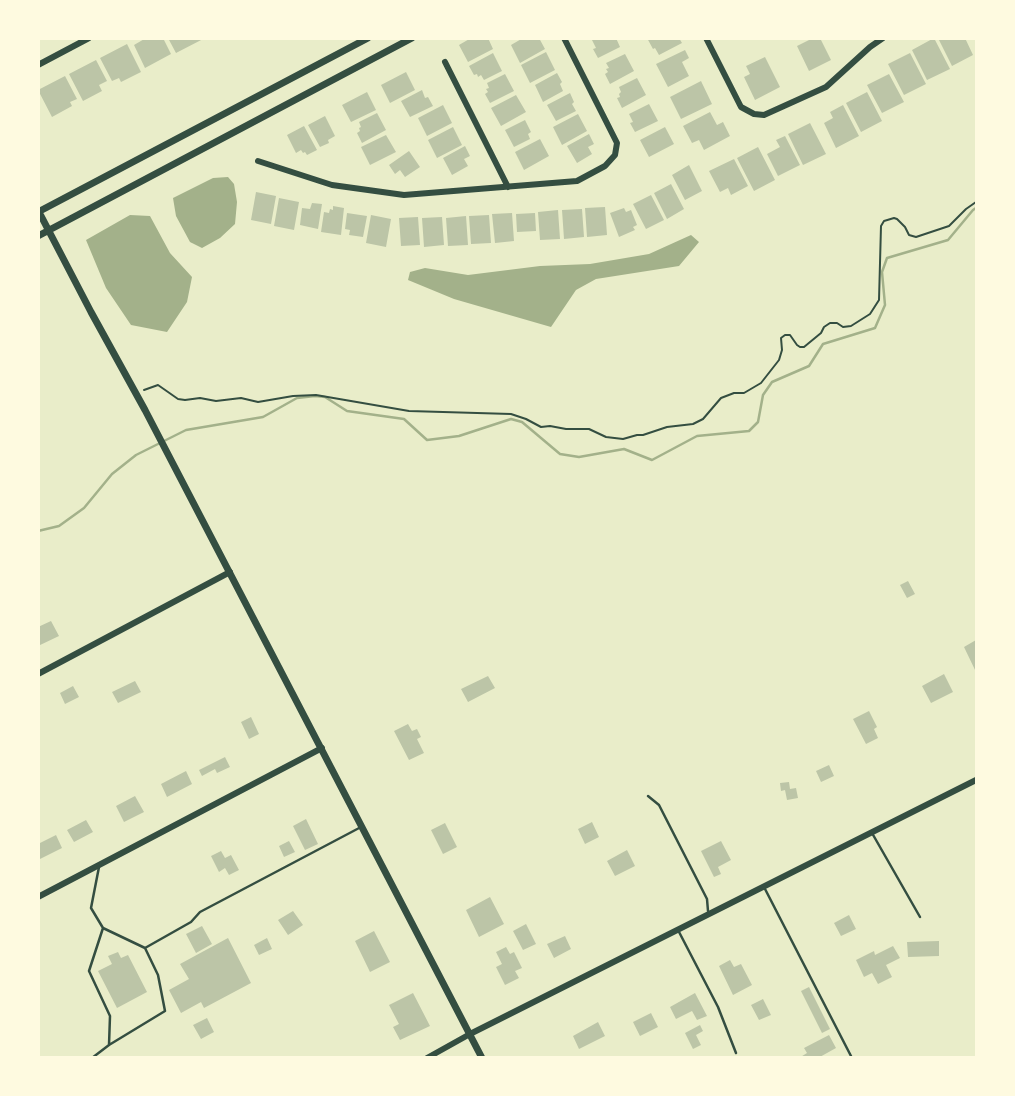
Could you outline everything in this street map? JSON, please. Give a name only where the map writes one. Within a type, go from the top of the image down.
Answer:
[{"type":"street","points":[[38,65],[89,38]]},
{"type":"street","points":[[368,38],[39,211],[482,1058]]},
{"type":"street","points":[[38,236],[412,38]]},
{"type":"street","points":[[258,161],[332,185],[404,195],[577,181],[605,166],[615,155],[617,143],[564,38]]},
{"type":"street","points":[[706,38],[741,107],[764,116],[826,87],[883,38]]},
{"type":"street","points":[[445,62],[508,187]]},
{"type":"street","points":[[38,674],[230,572]]},
{"type":"street","points":[[38,897],[322,748]]},
{"type":"street","points":[[427,1058],[976,780]]},
{"type":"lane","points":[[648,796],[659,805],[707,899],[709,915]]},
{"type":"lane","points":[[145,948],[191,922],[200,912],[362,827]]},
{"type":"lane","points":[[872,832],[920,917]]},
{"type":"lane","points":[[92,1058],[165,1012],[158,975],[145,948],[103,928],[91,908],[99,866]]},
{"type":"lane","points":[[764,887],[852,1058]]},
{"type":"lane","points":[[103,928],[89,971],[110,1016],[109,1045]]},
{"type":"lane","points":[[678,930],[718,1007],[736,1053]]},
{"type":"path","points":[[144,391],[158,385],[178,399],[185,400],[200,398],[216,401],[241,398],[258,402],[316,395],[409,411],[511,414],[541,427],[589,429],[606,437],[623,439],[667,427],[693,424],[703,419],[721,398],[734,393],[744,393],[761,383],[779,360],[781,338],[785,335],[790,335],[800,348],[830,323],[850,326],[870,314],[879,300],[881,226],[884,221],[897,219],[909,235],[916,237],[949,226],[976,202]]},
{"type":"shaded area","points":[[228,177],[234,184],[237,202],[235,224],[220,238],[202,248],[190,242],[176,216],[173,198],[213,178]]},
{"type":"shaded area","points":[[130,215],[150,216],[170,253],[192,277],[187,302],[167,332],[131,325],[106,288],[86,240]]},
{"type":"shaded area","points":[[691,235],[699,242],[679,266],[596,279],[576,290],[551,327],[454,299],[408,280],[410,272],[425,268],[468,275],[540,266],[590,264],[649,254]]},
{"type":"building","points":[[146,38],[163,38],[171,54],[145,68],[134,45]]},
{"type":"building","points":[[168,38],[205,38],[176,53]]},
{"type":"building","points":[[471,38],[488,38],[493,49],[468,62],[459,45]]},
{"type":"building","points":[[523,38],[539,38],[545,49],[520,63],[511,45]]},
{"type":"building","points":[[616,38],[620,47],[598,58],[593,49],[596,48],[592,40]]},
{"type":"building","points":[[647,38],[679,38],[682,43],[659,55]]},
{"type":"building","points":[[813,38],[820,38],[831,60],[809,71],[797,46]]},
{"type":"building","points":[[934,38],[950,69],[927,80],[912,50]]},
{"type":"building","points":[[938,38],[965,38],[973,55],[952,66]]},
{"type":"building","points":[[127,44],[141,72],[121,82],[119,78],[112,81],[100,58]]},
{"type":"building","points":[[685,50],[689,58],[682,62],[689,76],[668,87],[656,64]]},
{"type":"building","points":[[546,52],[555,70],[530,83],[521,65]]},
{"type":"building","points":[[493,53],[502,71],[484,80],[481,75],[474,75],[469,66]]},
{"type":"building","points":[[910,53],[926,84],[904,95],[888,64]]},
{"type":"building","points":[[625,54],[634,71],[610,84],[605,74],[609,68],[606,63]]},
{"type":"building","points":[[765,57],[780,87],[755,100],[744,77],[750,74],[746,66]]},
{"type":"building","points":[[96,60],[107,81],[99,85],[102,91],[83,101],[69,74]]},
{"type":"building","points":[[406,72],[415,90],[390,103],[381,85]]},
{"type":"building","points":[[557,73],[563,91],[543,102],[535,85]]},
{"type":"building","points":[[505,74],[514,91],[490,103],[485,94],[489,88],[487,83]]},
{"type":"building","points":[[889,74],[904,102],[882,113],[867,85]]},
{"type":"building","points":[[65,76],[77,99],[70,102],[72,106],[52,117],[38,90]]},
{"type":"building","points":[[637,78],[646,95],[622,108],[617,98],[621,92],[619,87]]},
{"type":"building","points":[[701,81],[712,104],[681,119],[670,97]]},
{"type":"building","points":[[422,90],[433,106],[410,117],[401,101]]},
{"type":"building","points":[[367,92],[376,110],[351,122],[342,105]]},
{"type":"building","points":[[867,92],[882,121],[861,132],[846,103]]},
{"type":"building","points":[[570,93],[576,111],[556,121],[547,105]]},
{"type":"building","points":[[516,95],[526,112],[501,126],[491,108]]},
{"type":"building","points":[[649,104],[658,121],[635,132],[629,114]]},
{"type":"building","points":[[443,105],[452,123],[427,136],[418,118]]},
{"type":"building","points":[[843,105],[859,136],[836,148],[824,123],[833,118],[830,112]]},
{"type":"building","points":[[710,112],[717,125],[723,122],[730,136],[704,150],[699,140],[692,143],[683,126]]},
{"type":"building","points":[[377,113],[386,130],[362,143],[357,133],[361,127],[359,122]]},
{"type":"building","points":[[578,114],[587,131],[562,145],[553,127]]},
{"type":"building","points":[[325,116],[335,136],[320,147],[308,125]]},
{"type":"building","points":[[525,120],[531,132],[528,134],[530,139],[514,147],[505,130]]},
{"type":"building","points":[[810,123],[826,154],[803,165],[788,134]]},
{"type":"building","points":[[304,126],[317,150],[307,155],[301,150],[296,153],[287,135]]},
{"type":"building","points":[[453,127],[462,145],[437,158],[428,140]]},
{"type":"building","points":[[665,127],[674,144],[649,157],[640,140]]},
{"type":"building","points":[[589,134],[594,144],[588,147],[592,154],[577,163],[567,146]]},
{"type":"building","points":[[386,135],[396,152],[370,165],[361,147]]},
{"type":"building","points":[[785,136],[800,165],[778,176],[767,154],[780,147],[776,140]]},
{"type":"building","points":[[540,139],[549,156],[524,170],[515,152]]},
{"type":"building","points":[[465,146],[470,156],[464,159],[468,166],[452,175],[443,158]]},
{"type":"building","points":[[758,147],[775,180],[754,191],[737,158]]},
{"type":"building","points":[[409,151],[420,167],[405,177],[400,170],[395,174],[389,165]]},
{"type":"building","points":[[734,159],[748,186],[731,195],[728,188],[720,192],[709,171]]},
{"type":"building","points":[[689,165],[702,191],[685,200],[672,175]]},
{"type":"building","points":[[671,184],[684,209],[667,219],[654,193]]},
{"type":"building","points":[[256,192],[276,196],[271,224],[251,220]]},
{"type":"building","points":[[651,195],[664,220],[646,229],[633,204]]},
{"type":"building","points":[[279,198],[299,202],[294,230],[274,226]]},
{"type":"building","points":[[312,203],[322,204],[318,229],[300,225],[302,208],[310,209]]},
{"type":"building","points":[[333,206],[344,208],[341,235],[321,232],[324,212],[329,213]]},
{"type":"building","points":[[605,207],[607,235],[587,237],[585,208]]},
{"type":"building","points":[[624,208],[626,212],[631,210],[637,225],[633,227],[635,230],[619,237],[610,213]]},
{"type":"building","points":[[582,209],[584,237],[564,239],[562,210]]},
{"type":"building","points":[[558,210],[560,239],[540,240],[538,212]]},
{"type":"building","points":[[347,213],[367,216],[363,237],[349,235],[350,230],[345,229]]},
{"type":"building","points":[[512,213],[514,241],[495,243],[492,214]]},
{"type":"building","points":[[535,213],[536,231],[517,232],[516,214]]},
{"type":"building","points":[[371,215],[391,219],[386,247],[366,243]]},
{"type":"building","points":[[489,215],[491,243],[471,244],[469,216]]},
{"type":"building","points":[[466,216],[468,245],[448,246],[446,218]]},
{"type":"building","points":[[418,217],[420,245],[401,246],[399,218]]},
{"type":"building","points":[[442,217],[444,245],[424,247],[422,218]]},
{"type":"building","points":[[908,581],[915,594],[907,598],[900,585]]},
{"type":"building","points":[[51,621],[59,636],[38,646],[38,627]]},
{"type":"building","points":[[976,640],[976,672],[964,647]]},
{"type":"building","points":[[944,674],[953,692],[931,703],[922,686]]},
{"type":"building","points":[[488,676],[495,688],[468,702],[461,689]]},
{"type":"building","points":[[135,681],[141,692],[118,703],[112,692]]},
{"type":"building","points":[[73,686],[79,697],[65,704],[60,693]]},
{"type":"building","points":[[869,711],[877,727],[874,729],[878,738],[866,744],[853,719]]},
{"type":"building","points":[[251,717],[259,734],[249,739],[241,722]]},
{"type":"building","points":[[408,724],[412,731],[417,729],[421,737],[417,739],[424,753],[409,760],[394,731]]},
{"type":"building","points":[[225,757],[230,767],[217,773],[215,769],[202,776],[199,770]]},
{"type":"building","points":[[829,765],[834,776],[821,782],[816,771]]},
{"type":"building","points":[[186,771],[192,784],[167,797],[161,784]]},
{"type":"building","points":[[789,782],[790,789],[796,788],[798,798],[787,800],[785,790],[781,791],[780,783]]},
{"type":"building","points":[[135,796],[144,812],[124,822],[116,806]]},
{"type":"building","points":[[306,819],[318,844],[305,850],[293,826]]},
{"type":"building","points":[[86,820],[93,832],[74,842],[67,830]]},
{"type":"building","points":[[592,822],[599,837],[585,844],[578,829]]},
{"type":"building","points":[[445,823],[457,847],[443,854],[431,830]]},
{"type":"building","points":[[56,835],[62,848],[38,860],[38,844]]},
{"type":"building","points":[[289,841],[295,852],[284,857],[279,846]]},
{"type":"building","points":[[721,841],[731,860],[718,867],[721,874],[714,877],[701,851]]},
{"type":"building","points":[[627,850],[635,866],[615,876],[607,861]]},
{"type":"building","points":[[221,851],[225,858],[231,855],[239,870],[229,875],[225,868],[219,872],[211,856]]},
{"type":"building","points":[[490,897],[504,924],[479,937],[466,910]]},
{"type":"building","points":[[293,911],[303,925],[288,935],[278,920]]},
{"type":"building","points":[[849,915],[856,929],[841,936],[834,923]]},
{"type":"building","points":[[526,924],[536,944],[523,950],[513,931]]},
{"type":"building","points":[[202,926],[212,944],[196,953],[186,934]]},
{"type":"building","points":[[374,931],[390,962],[370,972],[355,941]]},
{"type":"building","points":[[565,936],[571,949],[554,958],[547,944]]},
{"type":"building","points":[[228,938],[251,983],[204,1008],[201,1002],[181,1013],[169,990],[189,979],[180,964]]},
{"type":"building","points":[[267,938],[272,949],[259,955],[254,945]]},
{"type":"building","points":[[939,941],[939,956],[908,957],[907,942]]},
{"type":"building","points":[[893,946],[900,958],[886,965],[892,977],[878,984],[872,973],[864,977],[856,960]]},
{"type":"building","points":[[506,947],[510,954],[514,952],[522,968],[515,971],[519,978],[505,985],[496,967],[502,964],[496,952]]},
{"type":"building","points":[[118,952],[121,958],[128,955],[147,992],[117,1008],[98,971],[112,964],[108,956]]},
{"type":"building","points":[[730,960],[734,967],[741,964],[752,985],[733,995],[719,966]]},
{"type":"building","points":[[809,987],[830,1029],[822,1033],[801,991]]},
{"type":"building","points":[[413,993],[430,1026],[400,1040],[393,1027],[399,1024],[389,1005]]},
{"type":"building","points":[[695,993],[707,1016],[697,1020],[692,1011],[676,1019],[670,1007]]},
{"type":"building","points":[[763,999],[771,1015],[759,1020],[751,1005]]},
{"type":"building","points":[[651,1013],[658,1027],[640,1036],[633,1022]]},
{"type":"building","points":[[207,1018],[214,1032],[201,1039],[193,1025]]},
{"type":"building","points":[[598,1022],[605,1036],[579,1049],[573,1036]]},
{"type":"building","points":[[700,1025],[703,1031],[696,1035],[701,1045],[693,1049],[685,1033]]},
{"type":"building","points":[[829,1035],[836,1048],[818,1058],[799,1058],[807,1053],[804,1048]]},
{"type":"waterway","points":[[38,531],[59,526],[84,508],[112,474],[136,455],[186,430],[263,417],[297,398],[325,397],[347,411],[404,419],[427,440],[459,436],[511,419],[522,422],[560,454],[579,457],[624,449],[652,460],[697,436],[749,431],[758,422],[763,395],[772,382],[809,366],[823,344],[875,328],[885,305],[882,272],[887,258],[948,240],[976,208]]}]
